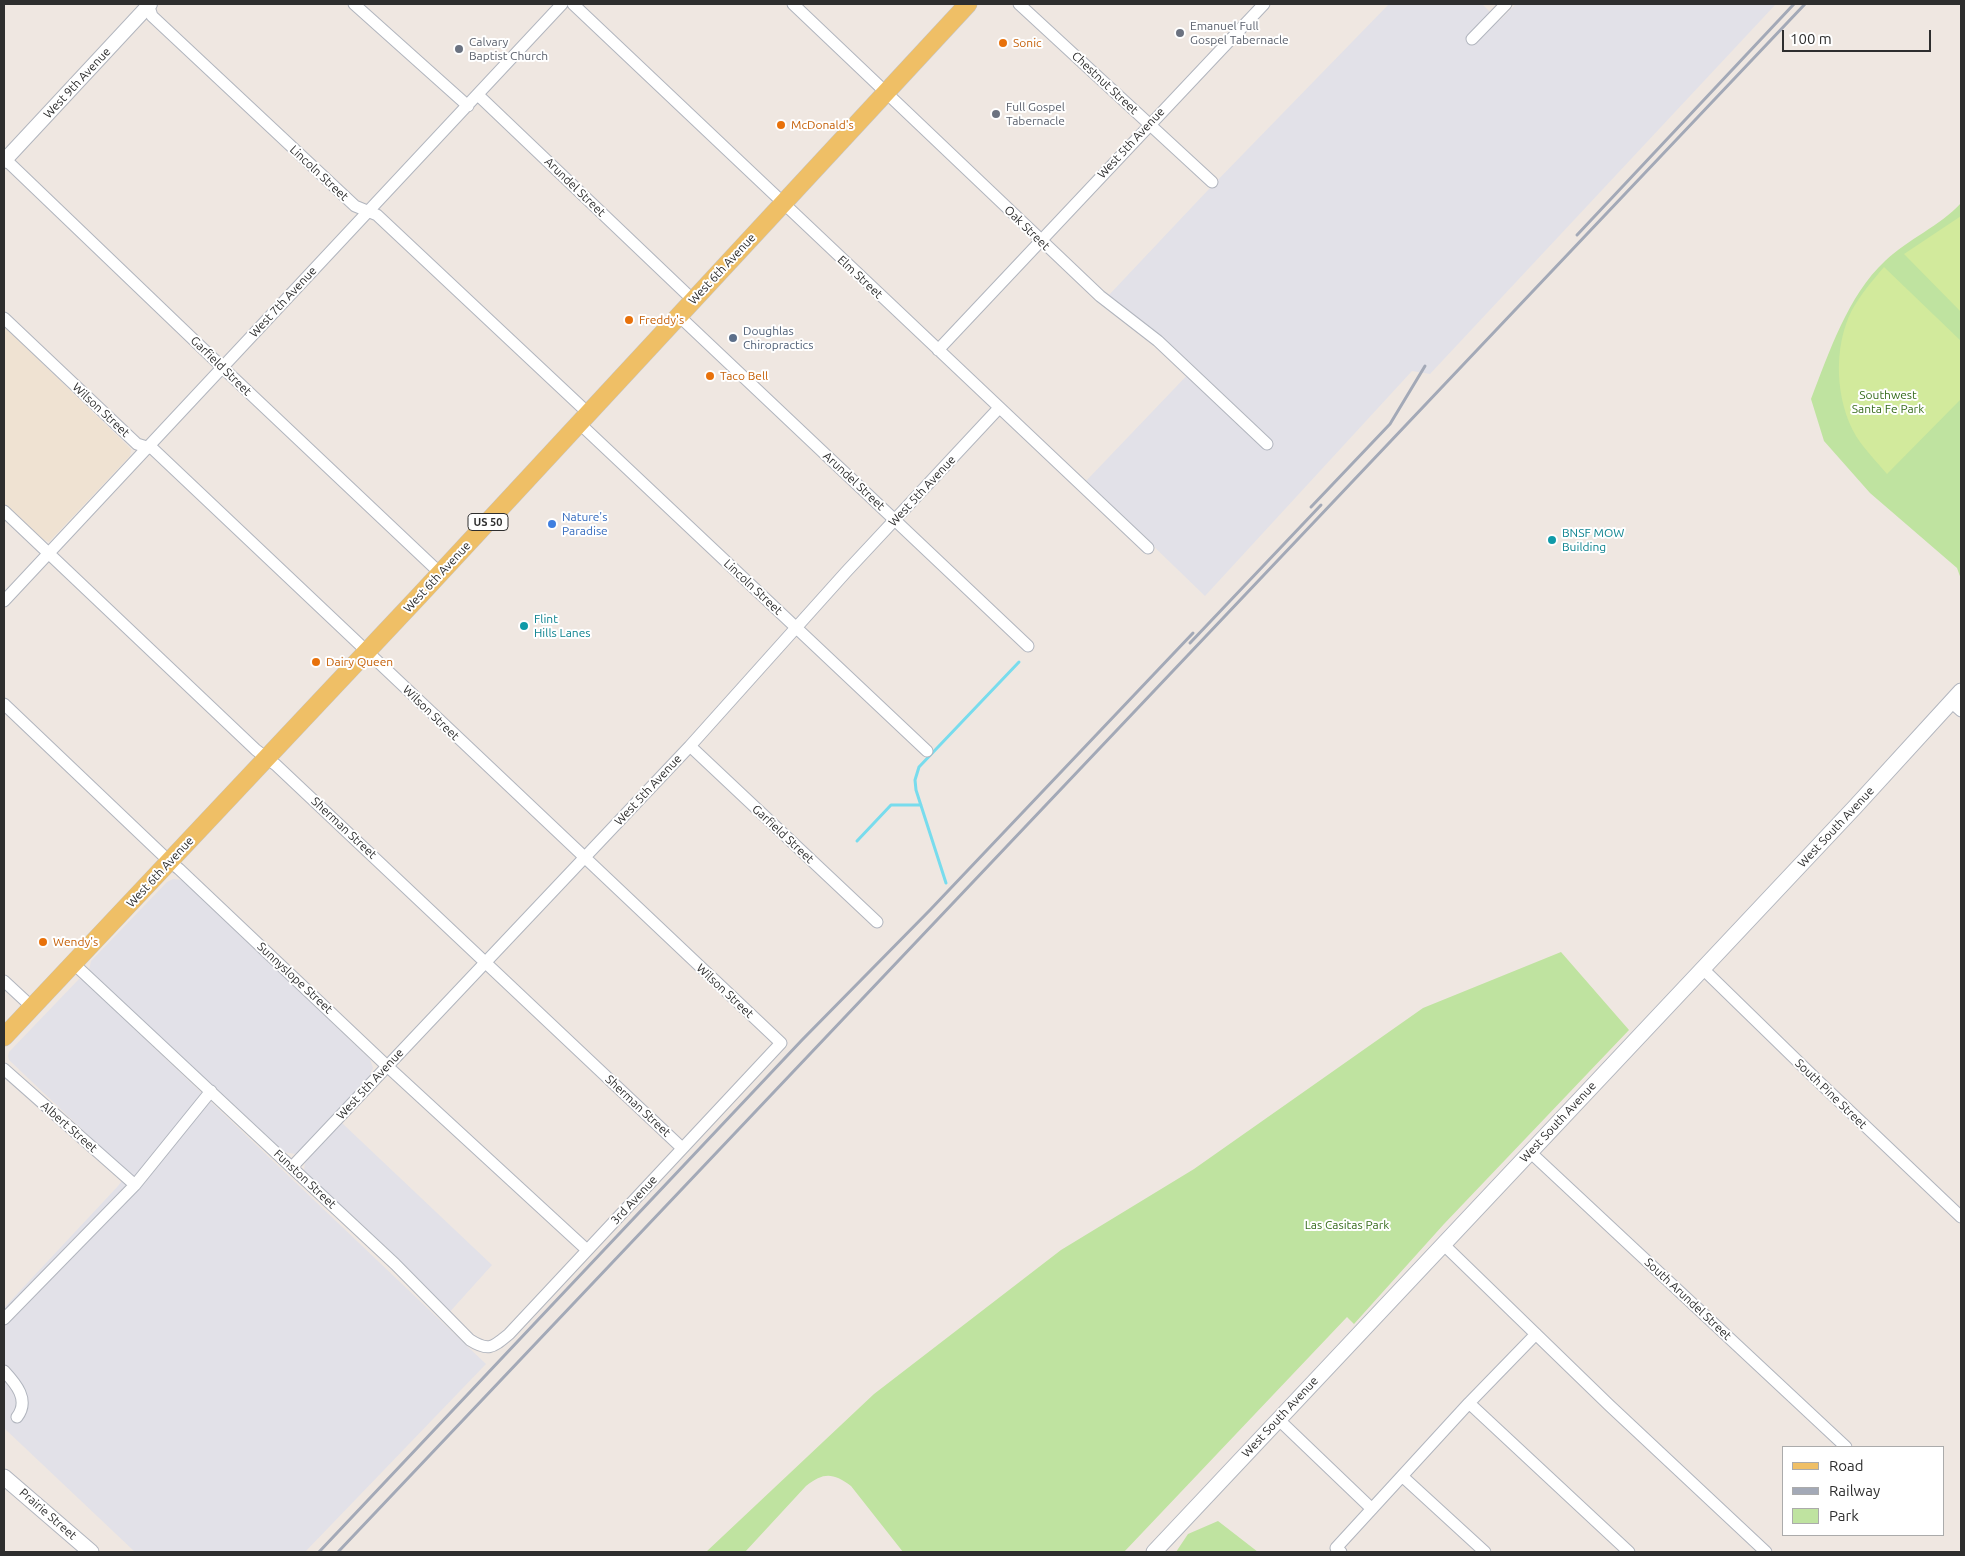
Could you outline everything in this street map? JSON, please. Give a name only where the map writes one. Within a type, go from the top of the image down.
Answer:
[{"type":"main road","name":"West 6th Avenue","points":[[4,1037],[440,573],[968,4]]},
{"type":"main road","name":"West South Avenue","points":[[1154,1552],[1958,701]]},
{"type":"main road","name":"Prairie Street","points":[[4,1477],[91,1552]]},
{"type":"street","name":"West 9th Avenue","points":[[4,160],[149,4]]},
{"type":"street","name":"Lincoln Street","points":[[149,4],[152,16],[355,206],[369,211],[384,221],[796,627],[927,751]]},
{"type":"street","points":[[354,4],[468,106]]},
{"type":"street","name":"West 7th Avenue","points":[[4,600],[562,4]]},
{"type":"street","name":"Elm Street","points":[[574,4],[1148,548]]},
{"type":"street","name":"Oak Street","points":[[793,4],[1100,296],[1158,341],[1267,444]]},
{"type":"street","name":"Chestnut Street","points":[[1019,4],[1212,182]]},
{"type":"street","name":"West 5th Avenue","points":[[938,350],[1264,4]]},
{"type":"street","points":[[1472,39],[1506,4]]},
{"type":"street","name":"Arundel Street","points":[[478,95],[693,300]]},
{"type":"street","name":"Garfield Street","points":[[4,160],[440,573]]},
{"type":"street","name":"Arundel Street","points":[[679,316],[1028,646]]},
{"type":"street","name":"Wilson Street","points":[[4,318],[137,444],[153,449],[781,1043],[731,1096]]},
{"type":"street","name":"West 5th Avenue","points":[[292,1167],[690,746],[796,627],[999,408]]},
{"type":"street","name":"Sherman Street","points":[[4,511],[256,750],[276,765],[682,1148]]},
{"type":"street","name":"Sunnyslope Street","points":[[4,704],[387,1066],[587,1250]]},
{"type":"street","name":"Garfield Street","points":[[690,746],[877,922]]},
{"type":"street","name":"Funston Street","points":[[73,963],[395,1264],[478,1346],[489,1348],[496,1344],[509,1334],[537,1304]]},
{"type":"street","name":"South Pine Street","points":[[1703,969],[1961,1217]]},
{"type":"street","points":[[4,981],[32,1007]]},
{"type":"street","name":"Albert Street","points":[[4,1069],[135,1185]]},
{"type":"street","points":[[4,1319],[135,1185],[211,1091]]},
{"type":"street","name":"3rd Avenue","points":[[537,1304],[731,1096]]},
{"type":"street","name":"South Arundel Street","points":[[1530,1152],[1845,1446]]},
{"type":"street","points":[[1443,1244],[1766,1552]]},
{"type":"street","points":[[1341,1552],[1336,1548],[1469,1403],[1536,1334]]},
{"type":"street","points":[[4,1371],[20,1391],[23,1402],[22,1411],[17,1417]]},
{"type":"street","points":[[1469,1403],[1629,1552]]},
{"type":"street","points":[[1278,1420],[1372,1509]]},
{"type":"street","points":[[1402,1476],[1485,1552]]},
{"type":"shaded area","points":[[1389,4],[1482,4],[1499,21],[1516,4],[1776,4],[1430,374],[1412,371],[1205,596],[1086,481],[1194,368],[1108,296]]},
{"type":"shaded area","points":[[4,326],[131,449],[130,456],[49,542],[40,538],[4,504]]},
{"type":"shaded area","points":[[173,879],[182,880],[370,1059],[373,1068],[369,1077],[301,1150],[295,1154],[284,1152],[89,970],[91,961],[167,882]]},
{"type":"shaded area","points":[[79,979],[83,980],[486,1364],[305,1552],[135,1552],[4,1428],[4,1308],[128,1173],[9,1060],[9,1052]]},
{"type":"shaded area","points":[[342,1123],[492,1265],[447,1315],[304,1171],[305,1162]]},
{"type":"green space","name":"Southwest Santa Fe Park","points":[[1961,203],[1961,579],[1957,568],[1870,493],[1824,441],[1811,399],[1841,326],[1860,290],[1894,253],[1944,219]]},
{"type":"green space","points":[[1961,216],[1961,312],[1904,254]]},
{"type":"green space","points":[[1884,267],[1961,341],[1961,399],[1887,474],[1856,436],[1849,422],[1840,390],[1839,373],[1842,340],[1852,310]]},
{"type":"green space","name":"Las Casitas Park","points":[[1561,952],[1629,1030],[1444,1224],[1354,1324],[1347,1317],[1124,1552],[903,1552],[851,1486],[834,1477],[823,1476],[806,1486],[745,1552],[706,1552],[874,1394],[1061,1250],[1194,1169],[1423,1008]]},
{"type":"green space","points":[[1218,1521],[1258,1552],[1176,1552],[1188,1534]]},
{"type":"waterway","points":[[946,883],[916,790],[915,780],[919,767],[1019,662]]},
{"type":"waterway","points":[[857,841],[891,805],[921,805]]},
{"type":"railway","points":[[1577,235],[1794,4]]},
{"type":"railway","points":[[338,1552],[1805,4]]},
{"type":"railway","points":[[1311,507],[1390,424],[1425,366]]},
{"type":"railway","points":[[1190,643],[1321,505]]},
{"type":"railway","points":[[319,1552],[802,1040],[930,910],[1193,633]]},
{"type":"place","name":"Emanuel Full Gospel Tabernacle","points":[[1180,33]]},
{"type":"place","name":"Sonic","points":[[1003,43]]},
{"type":"place","name":"Calvary Baptist Church","points":[[459,49]]},
{"type":"place","name":"Full Gospel Tabernacle","points":[[996,114]]},
{"type":"place","name":"McDonald's","points":[[781,125]]},
{"type":"place","name":"Freddy's","points":[[629,320]]},
{"type":"place","name":"Doughlas Chiropractics","points":[[733,338]]},
{"type":"place","name":"Taco Bell","points":[[710,376]]},
{"type":"place","name":"Nature's Paradise","points":[[552,524]]},
{"type":"place","name":"BNSF MOW Building","points":[[1552,540]]},
{"type":"place","name":"Flint Hills Lanes","points":[[524,626]]},
{"type":"place","name":"Dairy Queen","points":[[316,662]]},
{"type":"place","name":"Wendy's","points":[[43,942]]}]
